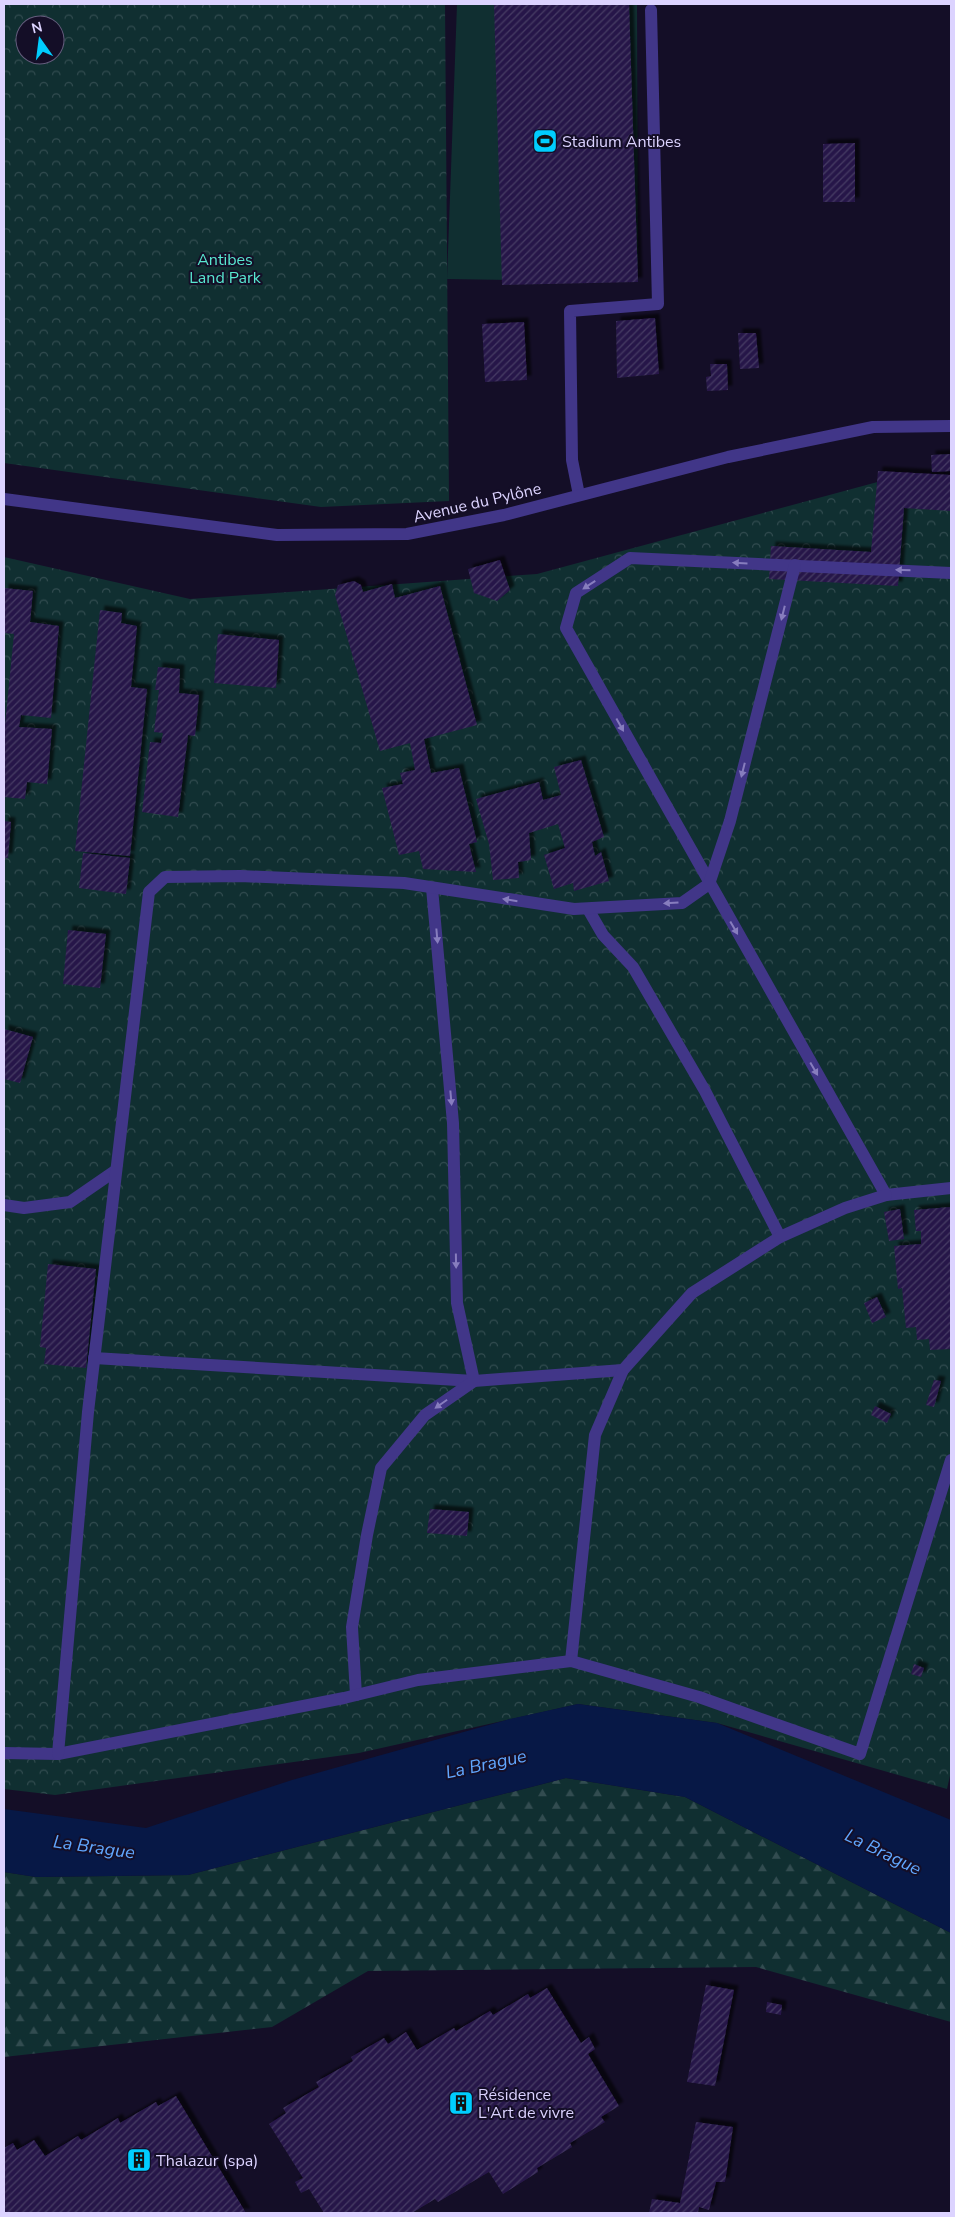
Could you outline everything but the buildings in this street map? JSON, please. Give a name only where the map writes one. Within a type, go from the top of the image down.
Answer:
[{"type":"street","points":[[579,495],[572,460],[570,311],[658,304],[651,10]]},
{"type":"street","name":"Avenue du Pylône","points":[[4,499],[277,535],[407,534],[504,515],[728,457],[873,427],[951,426]]},
{"type":"street","points":[[886,1195],[566,628],[576,593],[630,558],[951,573]]},
{"type":"street","points":[[58,1754],[94,1358],[149,892],[166,877],[249,876],[404,883],[574,909],[682,903],[709,884],[730,821],[795,566]]},
{"type":"street","points":[[432,888],[453,1123],[457,1303],[474,1381]]},
{"type":"street","points":[[588,908],[603,935],[633,967],[705,1091],[780,1236]]},
{"type":"street","points":[[4,1205],[24,1208],[70,1202],[116,1171]]},
{"type":"street","points":[[571,1661],[595,1435],[623,1370],[692,1294],[780,1236],[845,1208],[886,1195],[951,1188]]},
{"type":"street","points":[[94,1358],[474,1381],[623,1370]]},
{"type":"street","points":[[356,1695],[352,1626],[367,1535],[381,1468],[425,1415],[474,1381]]},
{"type":"street","points":[[4,1753],[58,1754],[356,1695],[418,1680],[571,1661],[699,1697],[860,1754],[951,1460]]},
{"type":"green space","name":"Antibes Land Park","points":[[4,4],[445,4],[449,501],[321,507],[4,463]]},
{"type":"green space","name":"Stadium Antibes","points":[[457,4],[637,4],[638,282],[447,279]]},
{"type":"green space","points":[[896,477],[951,480],[951,1771],[947,1789],[717,1723],[578,1704],[359,1753],[55,1795],[4,1789],[4,557],[190,599],[537,574]]},
{"type":"green space","points":[[566,1778],[685,1797],[951,1933],[951,2022],[756,1967],[368,1971],[272,2027],[4,2057],[4,1872],[36,1877],[188,1875]]},
{"type":"water","name":"La Brague","points":[[578,1704],[717,1723],[951,1820],[951,1933],[685,1797],[566,1778],[188,1875],[36,1877],[4,1872],[4,1809],[146,1828],[292,1780],[510,1719]]},
{"type":"place","name":"Stadium Antibes","points":[[545,141]]},
{"type":"place","name":"Résidence L'Art de vivre","points":[[461,2103]]},
{"type":"place","name":"Thalazur (spa)","points":[[139,2160]]}]
